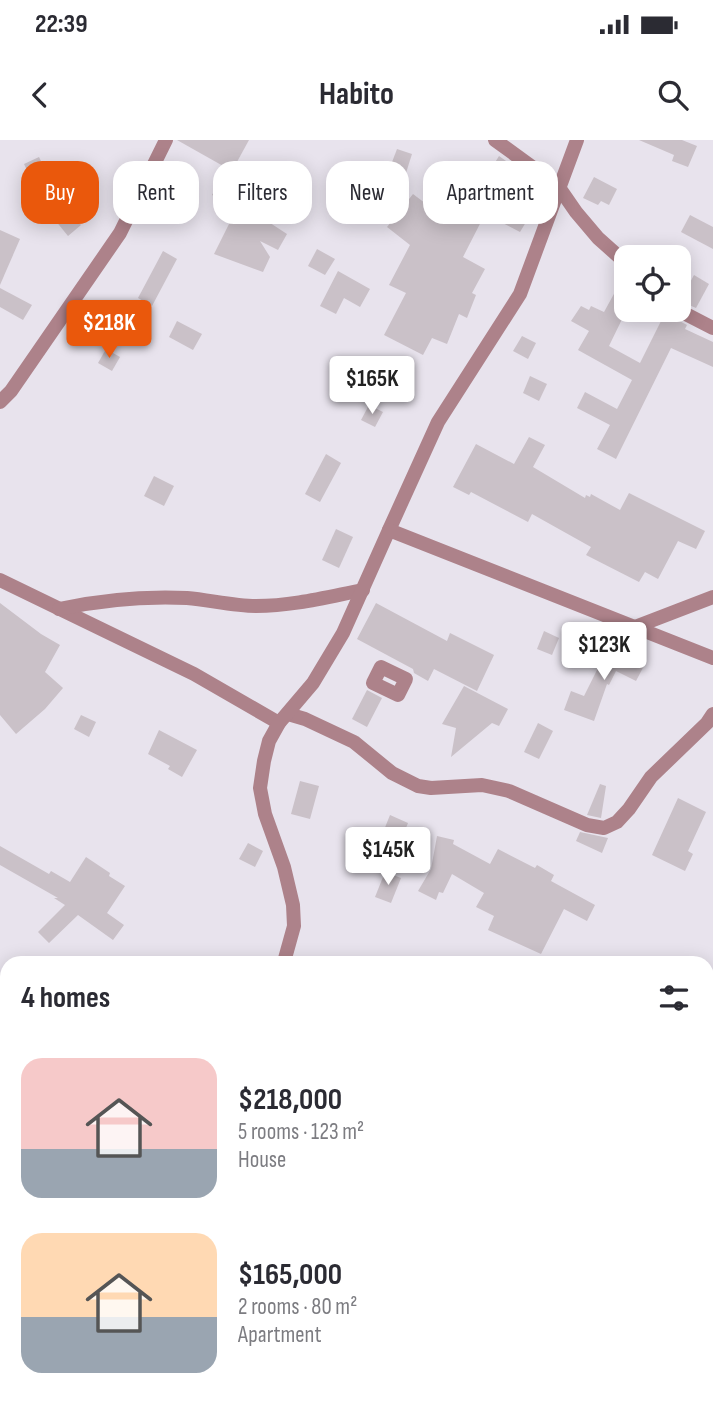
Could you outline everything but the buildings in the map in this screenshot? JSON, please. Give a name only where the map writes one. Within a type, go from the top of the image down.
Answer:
[{"type":"street","points":[[0,402],[11,391],[120,233],[166,140]]},
{"type":"street","points":[[495,140],[524,161]]},
{"type":"street","points":[[576,140],[558,186],[583,221],[614,251]]},
{"type":"street","points":[[286,956],[294,926],[293,905],[284,867],[265,814],[260,788],[266,751],[283,718],[313,683],[343,633],[438,422],[520,295],[545,224]]},
{"type":"street","points":[[691,317],[713,328]]},
{"type":"street","points":[[389,530],[713,658]]},
{"type":"street","points":[[0,580],[283,718],[305,719],[354,742],[392,773],[418,786],[431,788],[482,785],[509,791],[575,820],[604,828],[617,822],[651,777],[713,714]]},
{"type":"street","points":[[59,609],[105,600],[137,598],[186,598],[255,606],[295,604],[363,590]]},
{"type":"street","points":[[635,627],[713,597]]}]
